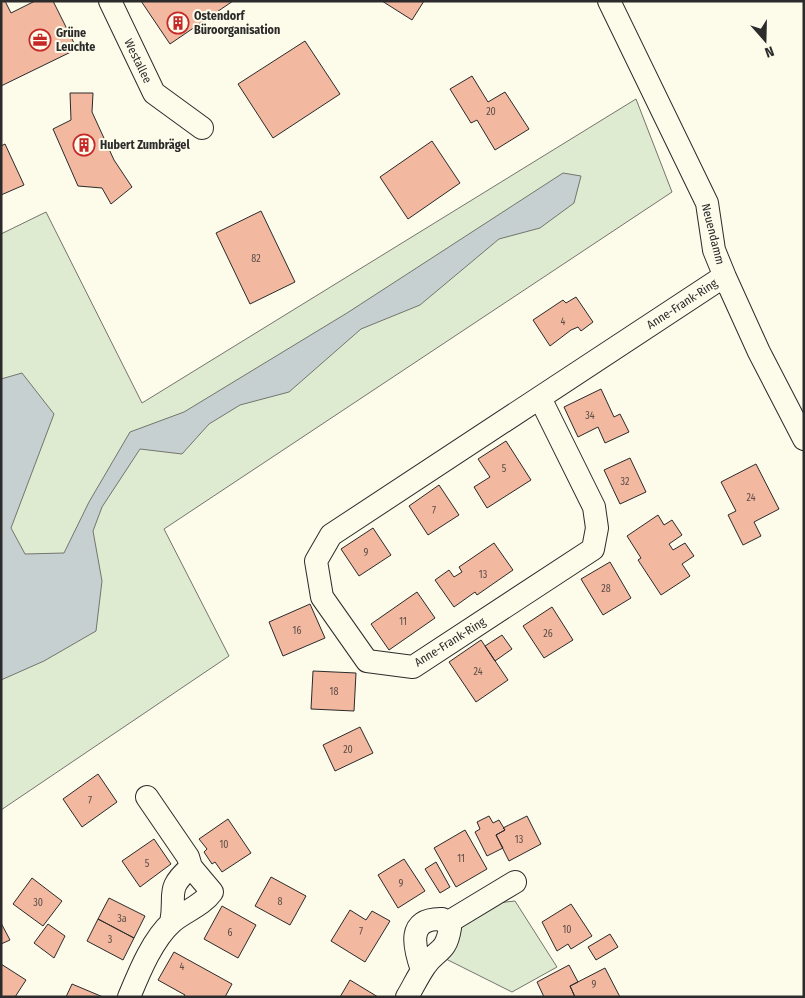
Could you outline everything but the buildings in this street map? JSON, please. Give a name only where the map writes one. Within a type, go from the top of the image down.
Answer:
[{"type":"street","name":"Westallee","points":[[110,1],[154,93],[202,128]]},
{"type":"street","name":"Neuendamm","points":[[609,1],[707,203],[714,250],[725,277],[804,439]]},
{"type":"street","name":"Anne-Frank-Ring","points":[[540,398],[594,507],[597,528],[593,549],[413,667],[367,661],[322,597],[316,561],[331,535],[540,398],[725,277]]},
{"type":"street","points":[[129,997],[145,959],[171,923],[206,900],[212,892],[191,867],[188,858],[147,797]]},
{"type":"street","points":[[171,923],[174,910],[171,892],[180,876],[191,867]]},
{"type":"street","points":[[448,923],[515,882]]},
{"type":"street","points":[[407,997],[426,964],[444,949],[449,938],[450,928],[448,923],[442,919],[430,919],[421,924],[417,930],[414,943],[422,970]]},
{"type":"green space","points":[[636,99],[672,192],[164,529],[229,656],[1,810],[1,234],[46,212],[142,403]]},
{"type":"green space","points":[[515,901],[557,967],[512,992],[446,959],[460,925],[497,903]]},
{"type":"shaded area","points":[[563,173],[581,176],[574,203],[540,228],[499,239],[420,305],[361,329],[289,392],[240,405],[209,424],[182,454],[140,449],[102,507],[93,531],[102,581],[96,631],[44,661],[1,680],[1,379],[22,373],[54,414],[11,528],[25,554],[64,553],[89,502],[130,432],[184,412],[347,313]]},
{"type":"place","name":"Ostendorf Büroorganisation","points":[[178,23]]},
{"type":"place","name":"Grüne Leuchte","points":[[40,40]]},
{"type":"place","name":"Hubert Zumbrägel","points":[[84,145]]}]
